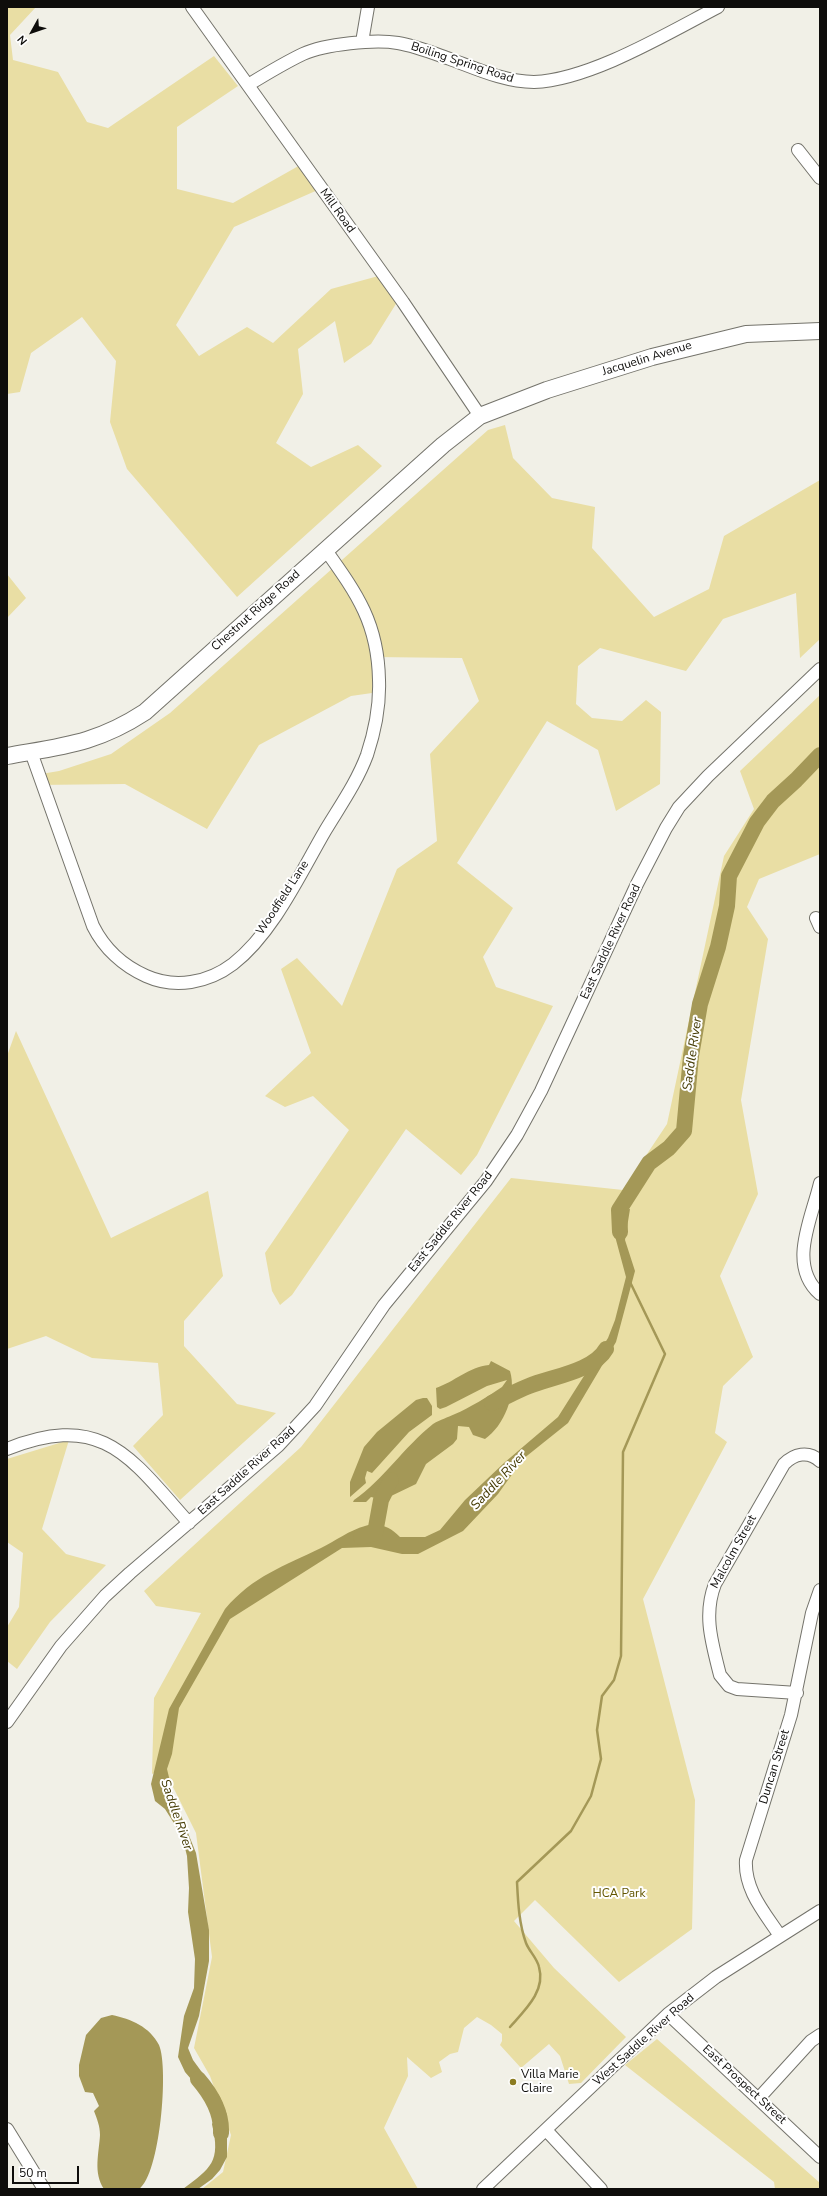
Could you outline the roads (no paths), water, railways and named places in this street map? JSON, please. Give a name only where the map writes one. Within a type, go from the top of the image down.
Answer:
[{"type":"main road","name":"Jacquelin Avenue","points":[[480,416],[547,390],[688,347],[746,334],[820,331]]},
{"type":"main road","name":"Chestnut Ridge Road","points":[[7,756],[88,741],[127,723],[145,712],[443,444],[480,416]]},
{"type":"street","name":"Mill Road","points":[[192,7],[403,302],[480,416]]},
{"type":"street","points":[[362,42],[368,7]]},
{"type":"street","name":"Boiling Spring Road","points":[[248,85],[305,53],[362,42],[398,43],[418,47],[504,78],[534,82],[550,80],[585,72],[660,37],[718,7]]},
{"type":"street","points":[[798,150],[820,178]]},
{"type":"street","name":"Woodfield Lane","points":[[32,752],[93,926],[99,939],[112,953],[139,973],[165,982],[192,982],[209,978],[233,964],[257,939],[278,911],[358,775],[374,734],[379,685],[374,639],[356,592],[325,550]]},
{"type":"street","name":"East Saddle River Road","points":[[7,1722],[40,1673],[82,1621],[130,1573],[278,1446],[310,1412],[332,1384],[384,1305],[486,1181],[517,1135],[536,1102],[637,884],[666,828],[679,807],[708,776],[820,669]]},
{"type":"street","points":[[820,1183],[803,1250],[805,1272],[810,1282],[820,1294]]},
{"type":"street","points":[[7,1449],[29,1440],[60,1434],[92,1438],[109,1445],[136,1464],[189,1523]]},
{"type":"street","name":"Malcolm Street","points":[[797,1693],[736,1689],[723,1681],[720,1675],[709,1630],[708,1606],[715,1584],[784,1464],[789,1459],[803,1454],[810,1455],[820,1461]]},
{"type":"street","name":"Duncan Street","points":[[780,1936],[750,1890],[745,1871],[747,1856],[797,1693],[812,1613],[820,1590]]},
{"type":"street","name":"West Saddle River Road","points":[[483,2189],[668,2014],[716,1977],[820,1911]]},
{"type":"street","name":"East Prospect Street","points":[[668,2014],[820,2157]]},
{"type":"street","points":[[759,2098],[811,2041],[820,2035]]},
{"type":"street","points":[[7,2129],[44,2189]]},
{"type":"street","points":[[546,2130],[601,2189]]},
{"type":"water","points":[[630,1209],[625,1240],[635,1271],[616,1342],[568,1423],[523,1459],[498,1494],[463,1531],[418,1554],[402,1554],[371,1547],[342,1548],[230,1619],[179,1708],[172,1754],[167,1769],[174,1798],[196,1853],[209,1930],[209,1961],[199,2016],[188,2048],[193,2060],[220,2097],[227,2115],[227,2157],[220,2170],[212,2179],[198,2189],[183,2189],[201,2175],[211,2163],[214,2156],[215,2147],[212,2124],[217,2117],[218,2109],[215,2101],[185,2072],[178,2057],[184,2016],[194,1988],[195,1959],[188,1912],[189,1888],[187,1856],[182,1836],[165,1809],[155,1801],[151,1784],[169,1709],[225,1609],[247,1588],[270,1573],[354,1530],[365,1526],[384,1526],[392,1530],[400,1537],[425,1537],[440,1530],[465,1500],[504,1463],[558,1417],[608,1338],[615,1320],[626,1277],[612,1225],[616,1211]]},
{"type":"water","points":[[491,1361],[510,1371],[512,1380],[512,1390],[507,1409],[498,1426],[492,1433],[485,1439],[473,1435],[469,1427],[458,1426],[457,1439],[453,1444],[426,1464],[416,1484],[389,1497],[379,1499],[371,1497],[366,1502],[353,1502],[385,1473],[433,1424],[466,1409],[502,1387],[507,1380],[487,1386],[446,1407],[440,1409],[437,1407],[436,1388],[468,1372],[482,1366],[489,1365]]},
{"type":"water","points":[[427,1398],[432,1406],[432,1415],[409,1432],[372,1473],[367,1471],[365,1478],[366,1483],[350,1497],[350,1482],[364,1447],[377,1432],[416,1400]]},
{"type":"water","points":[[112,2015],[133,2022],[151,2033],[159,2045],[162,2057],[163,2097],[157,2143],[146,2180],[139,2189],[104,2189],[98,2170],[100,2132],[94,2111],[99,2106],[93,2093],[85,2092],[79,2076],[79,2065],[86,2035],[101,2018]]},
{"type":"waterway","name":"Saddle River","points":[[620,1232],[619,1210],[649,1163],[669,1148],[684,1131],[691,1056],[700,1004],[718,947],[727,906],[729,876],[757,822],[773,801],[820,755]]},
{"type":"waterway","points":[[510,2027],[533,2000],[540,1984],[539,1967],[527,1946],[522,1928],[519,1913],[517,1882],[571,1831],[591,1796],[601,1759],[597,1730],[602,1696],[614,1680],[621,1656],[623,1452],[665,1354],[630,1282]]},
{"type":"waterway","name":"Saddle River","points":[[492,1403],[529,1386],[582,1368],[600,1357],[606,1349]]},
{"type":"waterway","name":"Saddle River","points":[[361,1537],[375,1533],[381,1500],[391,1480]]},
{"type":"waterway","name":"Saddle River","points":[[198,2079],[211,2097],[218,2111],[221,2133]]},
{"type":"place","name":"Villa Marie Claire","points":[[513,2082]]},
{"type":"park label","name":"HCA Park","points":[[619,1894]]}]
